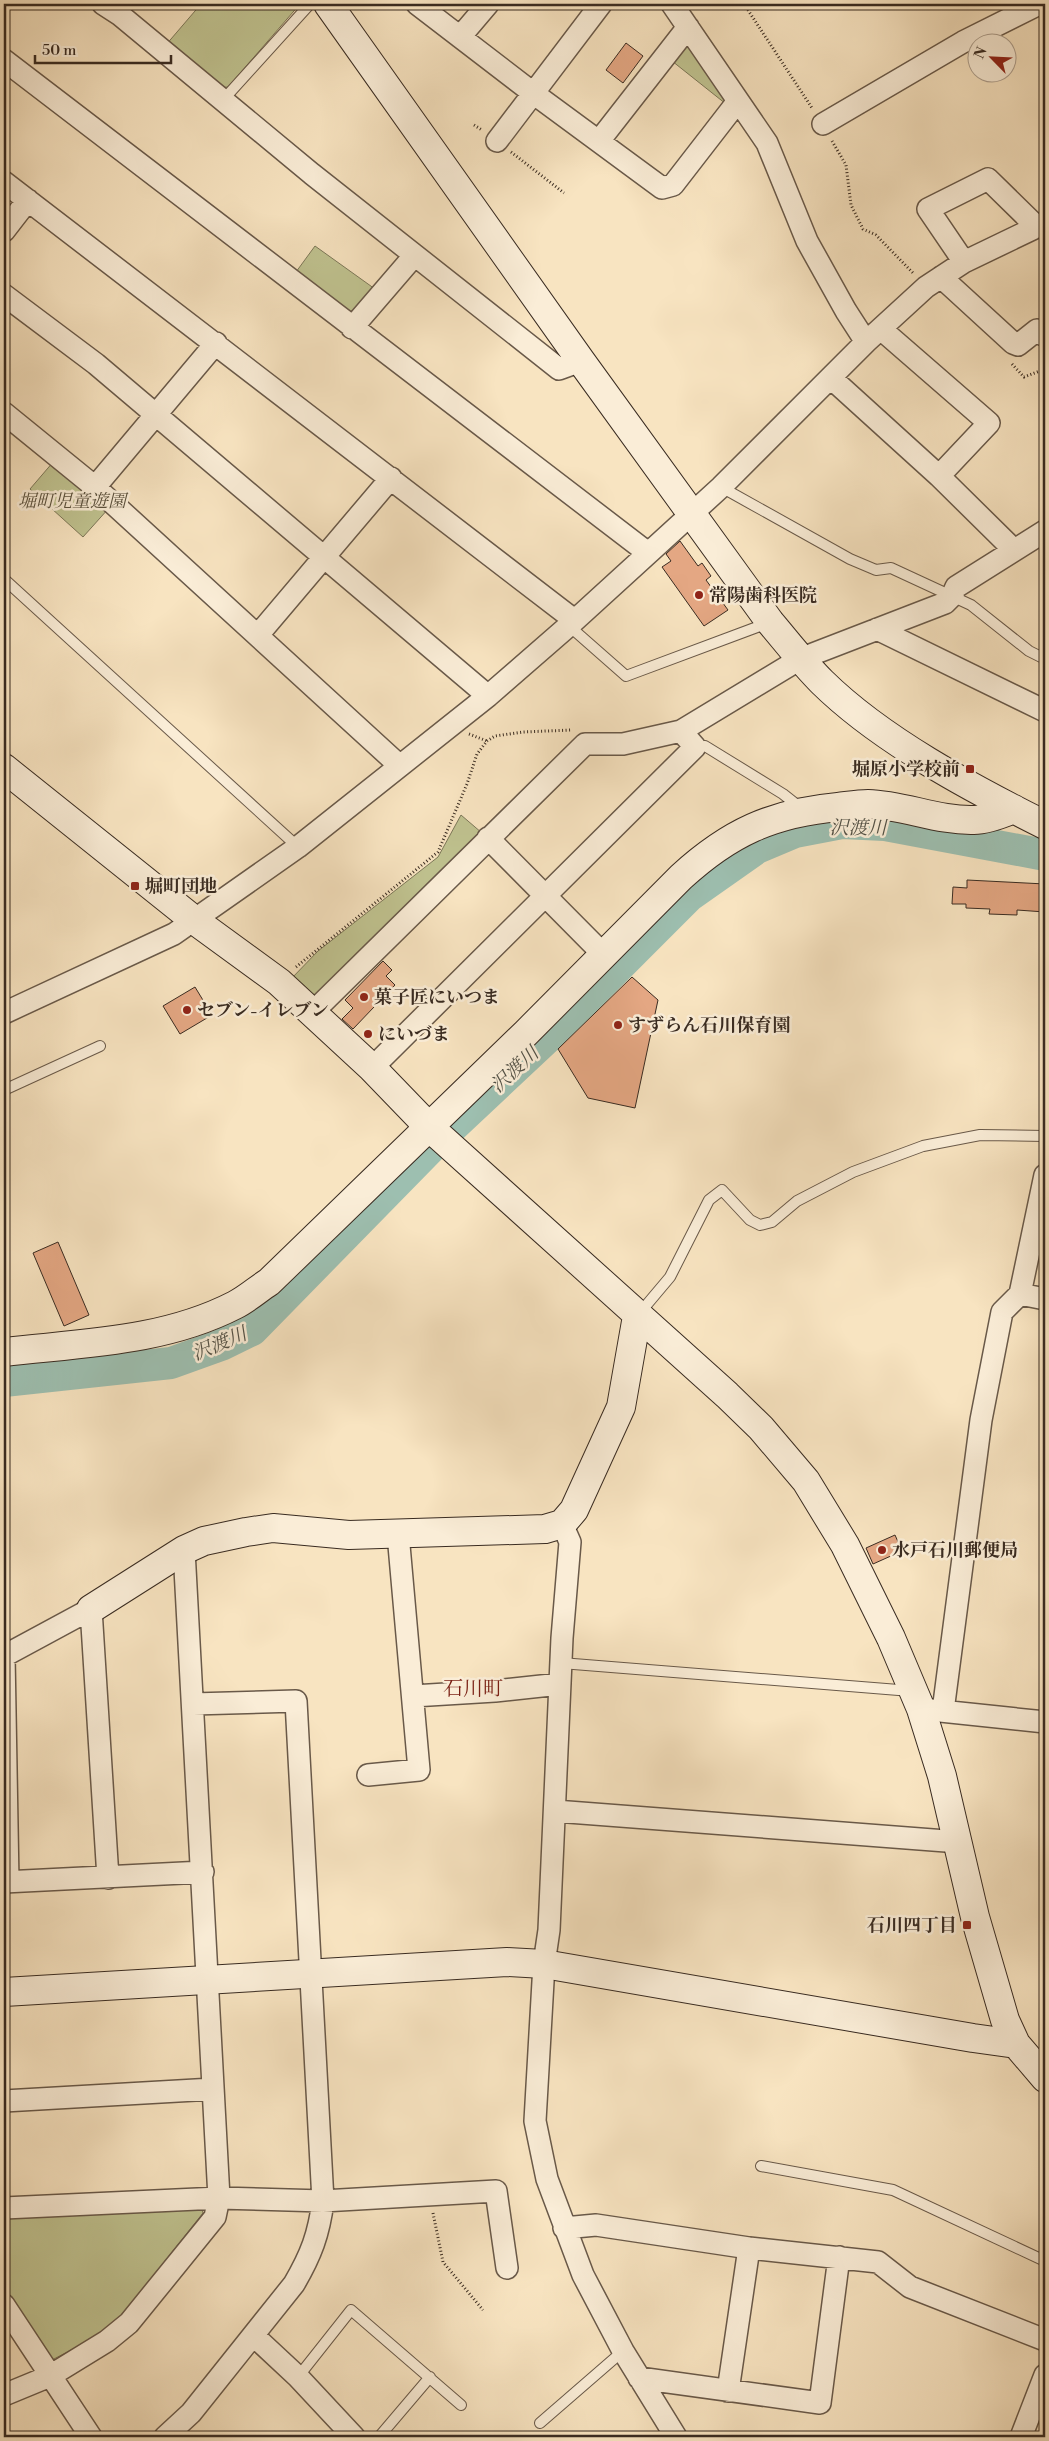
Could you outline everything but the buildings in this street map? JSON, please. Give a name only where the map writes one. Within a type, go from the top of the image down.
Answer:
[{"type":"street","points":[[103,4],[120,15],[224,99],[312,174],[414,256],[559,369],[581,361]]},
{"type":"street","points":[[328,4],[581,361],[770,622],[800,660],[823,683],[878,727],[943,769],[1014,810],[1045,825]]},
{"type":"street","points":[[417,4],[533,93],[662,188],[673,185],[738,101]]},
{"type":"street","points":[[460,37],[488,4]]},
{"type":"street","points":[[497,141],[601,4]]},
{"type":"street","points":[[672,4],[767,143],[807,241],[846,311],[874,336],[989,424],[939,476]]},
{"type":"street","points":[[823,124],[963,42],[1039,4]]},
{"type":"street","points":[[599,141],[688,27]]},
{"type":"street","points":[[4,60],[648,553]]},
{"type":"street","points":[[4,1013],[174,934],[298,847],[488,696],[692,514],[874,336],[933,282],[964,262],[1041,225],[988,179],[928,210],[964,262]]},
{"type":"street","points":[[4,182],[391,478],[569,616],[573,622]]},
{"type":"street","points":[[4,231],[28,200]]},
{"type":"street","points":[[352,328],[414,256]]},
{"type":"street","points":[[933,282],[1013,343],[1018,345],[1037,330],[1045,336]]},
{"type":"street","points":[[4,295],[96,364],[488,696]]},
{"type":"street","points":[[95,487],[216,343]]},
{"type":"street","points":[[831,378],[939,476],[1014,550]]},
{"type":"street","points":[[4,413],[95,487],[400,766]]},
{"type":"street","points":[[258,636],[391,478]]},
{"type":"street","points":[[372,1068],[545,896],[688,739],[778,671],[800,660],[945,603],[952,596],[956,587],[1045,531]]},
{"type":"street","points":[[877,629],[1045,711]]},
{"type":"street","points":[[313,1012],[585,744],[623,744],[688,739]]},
{"type":"street","points":[[4,768],[194,920],[278,982],[313,1012],[439,1135],[761,1428],[806,1481],[849,1552],[890,1638],[926,1704],[990,1973],[1005,2020],[1016,2044],[1045,2078]]},
{"type":"street","points":[[4,1352],[152,1335],[196,1321],[236,1305],[269,1282],[439,1135],[526,1033],[603,954],[704,856],[739,834],[802,810],[868,804],[956,819],[976,820],[1014,810]]},
{"type":"street","points":[[488,838],[603,954]]},
{"type":"street","points":[[926,1704],[1002,1312],[1020,1294],[1045,1175]]},
{"type":"street","points":[[1020,1294],[1045,1298]]},
{"type":"street","points":[[203,1872],[6,1882],[4,1655],[91,1609],[184,1550],[204,1540],[273,1528],[349,1535],[545,1529],[562,1524],[574,1510],[621,1407],[638,1316]]},
{"type":"street","points":[[562,1524],[570,1542],[561,1673],[549,1930],[544,1964],[535,2121],[548,2179],[564,2228],[583,2275],[623,2351],[676,2437]]},
{"type":"street","points":[[368,1774],[419,1770],[398,1534]]},
{"type":"street","points":[[4,2395],[50,2376],[107,2341],[129,2323],[215,2217],[219,2198],[203,1872],[184,1550]]},
{"type":"street","points":[[91,1609],[108,1878]]},
{"type":"street","points":[[413,1696],[495,1691],[561,1673]]},
{"type":"street","points":[[165,2437],[191,2413],[294,2284],[318,2238],[324,2201],[296,1701],[193,1704]]},
{"type":"street","points":[[926,1704],[1045,1722]]},
{"type":"street","points":[[555,1811],[959,1842]]},
{"type":"street","points":[[4,1992],[312,1972],[507,1962],[544,1964],[1016,2044]]},
{"type":"street","points":[[4,2101],[213,2089]]},
{"type":"street","points":[[4,2208],[219,2198],[324,2201],[496,2191],[507,2268]]},
{"type":"street","points":[[564,2228],[596,2225],[749,2248],[878,2262],[910,2287],[1045,2340]]},
{"type":"street","points":[[728,2391],[749,2248]]},
{"type":"street","points":[[640,2378],[820,2403],[839,2257]]},
{"type":"street","points":[[4,2305],[91,2437]]},
{"type":"street","points":[[254,2336],[298,2377],[354,2437]]},
{"type":"street","points":[[1021,2437],[1045,2375]]},
{"type":"lane","points":[[224,99],[310,4]]},
{"type":"lane","points":[[721,487],[850,559],[876,570],[891,568],[971,605],[1029,651],[1045,659]]},
{"type":"lane","points":[[4,580],[298,847]]},
{"type":"lane","points":[[573,622],[576,632],[626,676],[770,622]]},
{"type":"lane","points":[[688,739],[705,746],[783,794],[802,810]]},
{"type":"lane","points":[[4,1090],[100,1046]]},
{"type":"lane","points":[[638,1316],[670,1277],[709,1200],[722,1190],[750,1220],[760,1225],[772,1222],[797,1201],[853,1172],[923,1146],[980,1135],[1045,1136]]},
{"type":"lane","points":[[561,1673],[926,1704]]},
{"type":"lane","points":[[761,2166],[893,2190],[1045,2261]]},
{"type":"lane","points":[[298,2377],[351,2310],[461,2405]]},
{"type":"lane","points":[[540,2424],[623,2351]]},
{"type":"lane","points":[[379,2437],[430,2378]]},
{"type":"path","points":[[744,4],[823,124],[846,165],[851,205],[863,229],[876,235],[933,282]]},
{"type":"path","points":[[474,125],[564,193]]},
{"type":"path","points":[[1011,362],[1024,377],[1045,369]]},
{"type":"path","points":[[278,982],[313,951],[438,852],[467,784],[477,754],[487,741],[495,736],[523,732],[580,730],[585,744]]},
{"type":"path","points":[[429,2195],[443,2262],[482,2310]]},
{"type":"green space","points":[[201,4],[300,4],[228,87],[218,88],[165,46]]},
{"type":"green space","points":[[687,41],[727,95],[726,104],[672,61]]},
{"type":"green space","points":[[315,246],[375,289],[356,313],[349,313],[296,272]]},
{"type":"green space","name":"堀町児童遊園","points":[[54,461],[109,508],[83,537],[30,489]]},
{"type":"green space","points":[[461,815],[482,833],[313,1000],[291,979],[318,951],[438,857]]},
{"type":"green space","points":[[201,2205],[203,2213],[111,2329],[52,2360],[4,2290],[4,2216]]},
{"type":"waterway","name":"沢渡川","points":[[4,1381],[171,1363],[221,1345],[252,1330],[438,1140],[551,1034],[689,896],[757,848],[795,832],[842,823],[885,825],[1045,855]]},
{"type":"place","name":"常陽歯科医院","points":[[699,595]]},
{"type":"place","name":"堀原小学校前","points":[[970,769]]},
{"type":"place","name":"堀町団地","points":[[135,886]]},
{"type":"place","name":"菓子匠にいつま","points":[[364,997]]},
{"type":"place","name":"セブン-イレブン","points":[[187,1010]]},
{"type":"place","name":"すずらん石川保育園","points":[[618,1025]]},
{"type":"place","name":"にいづま","points":[[368,1034]]},
{"type":"place","name":"水戸石川郵便局","points":[[882,1550]]},
{"type":"place","name":"石川四丁目","points":[[967,1925]]},
{"type":"district","name":"石川町","points":[[473,1688]]}]
